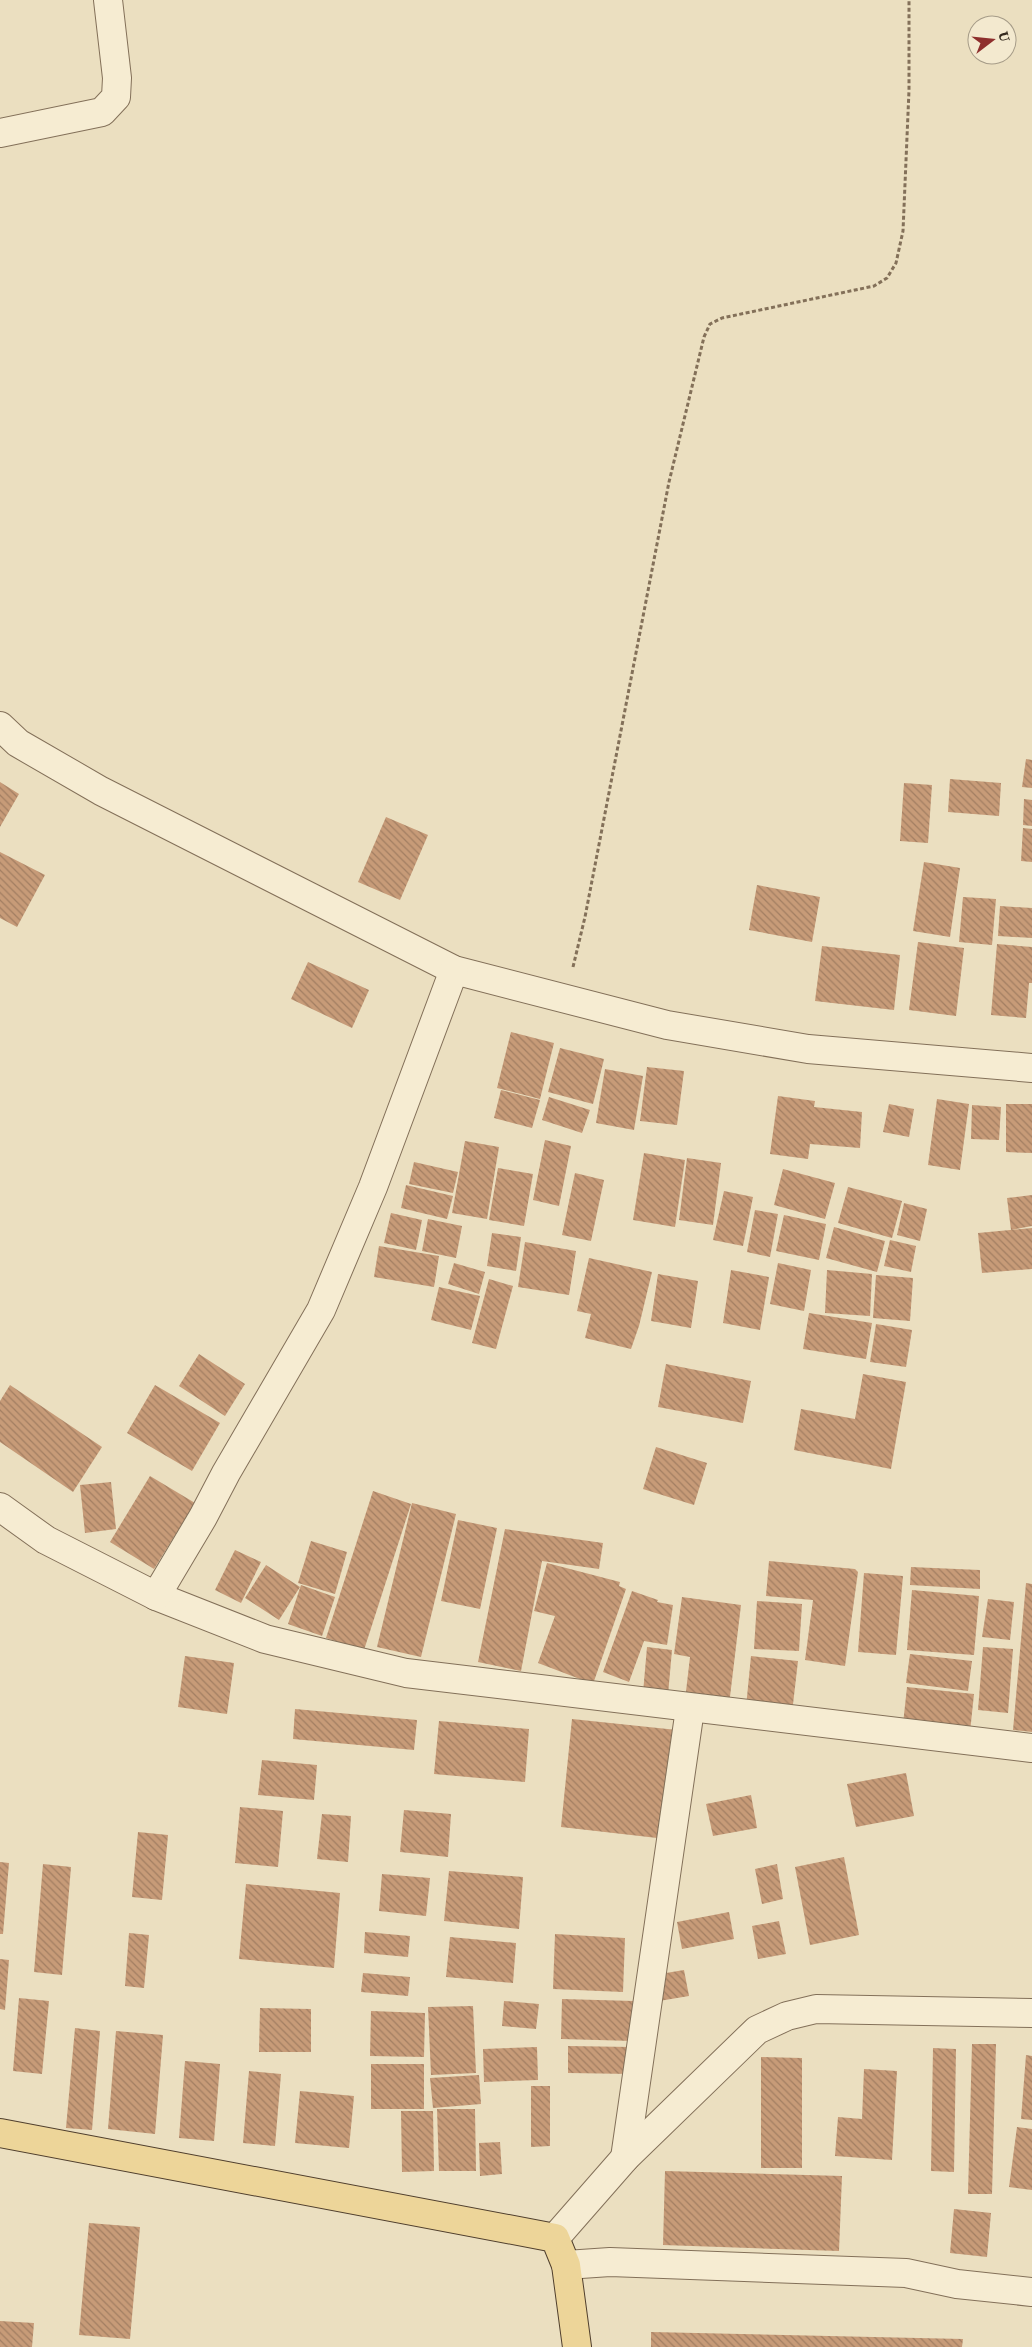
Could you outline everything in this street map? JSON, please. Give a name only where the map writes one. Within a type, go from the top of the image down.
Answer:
[{"type":"main road","points":[[0,2132],[555,2238],[566,2265],[577,2347]]},
{"type":"street","points":[[0,134],[102,112],[116,97],[117,78],[108,0]]},
{"type":"street","points":[[0,726],[18,743],[102,791],[454,970],[667,1025],[808,1048],[1032,1068]]},
{"type":"street","points":[[156,1596],[321,1310],[373,1187],[454,970]]},
{"type":"street","points":[[0,1507],[46,1540],[156,1596],[265,1639],[406,1673],[690,1709],[1032,1748]]},
{"type":"street","points":[[625,2158],[690,1709]]},
{"type":"street","points":[[555,2238],[625,2158],[757,2030],[786,2016],[816,2009],[1032,2013]]},
{"type":"street","points":[[566,2265],[610,2262],[906,2273],[957,2284],[1032,2292]]},
{"type":"path","points":[[566,999],[585,917],[670,482],[704,337],[710,324],[722,318],[874,286],[887,278],[896,263],[904,231],[910,90],[909,0]]},
{"type":"building","points":[[1026,759],[1032,760],[1032,788],[1022,787]]},
{"type":"building","points":[[950,779],[1001,783],[999,816],[948,812]]},
{"type":"building","points":[[0,782],[19,794],[0,827]]},
{"type":"building","points":[[904,783],[932,785],[928,843],[900,841]]},
{"type":"building","points":[[1024,799],[1032,800],[1032,826],[1023,825]]},
{"type":"building","points":[[386,817],[428,835],[400,900],[358,882]]},
{"type":"building","points":[[1023,828],[1032,829],[1032,862],[1021,861]]},
{"type":"building","points":[[0,852],[45,875],[17,927],[0,918]]},
{"type":"building","points":[[924,862],[960,868],[950,937],[913,931]]},
{"type":"building","points":[[757,885],[820,897],[812,942],[749,930]]},
{"type":"building","points":[[963,897],[996,899],[992,945],[959,942]]},
{"type":"building","points":[[1000,906],[1032,908],[1032,938],[998,936]]},
{"type":"building","points":[[918,942],[964,948],[956,1016],[909,1010]]},
{"type":"building","points":[[997,944],[1032,947],[1032,983],[1029,983],[1026,1018],[991,1015]]},
{"type":"building","points":[[822,946],[900,955],[894,1010],[815,1001]]},
{"type":"building","points":[[308,962],[369,990],[352,1028],[291,999]]},
{"type":"building","points":[[511,1032],[554,1043],[540,1099],[497,1088]]},
{"type":"building","points":[[560,1048],[604,1059],[593,1104],[548,1092]]},
{"type":"building","points":[[647,1067],[684,1071],[677,1125],[640,1121]]},
{"type":"building","points":[[605,1069],[643,1076],[634,1130],[596,1123]]},
{"type":"building","points":[[501,1090],[540,1100],[532,1128],[494,1118]]},
{"type":"building","points":[[778,1096],[815,1101],[814,1107],[862,1112],[860,1148],[810,1144],[808,1159],[770,1154]]},
{"type":"building","points":[[549,1097],[590,1110],[582,1133],[542,1120]]},
{"type":"building","points":[[937,1099],[969,1104],[960,1170],[928,1165]]},
{"type":"building","points":[[889,1104],[914,1109],[909,1137],[883,1132]]},
{"type":"building","points":[[1006,1104],[1032,1104],[1032,1153],[1006,1152]]},
{"type":"building","points":[[972,1105],[1001,1107],[999,1140],[971,1139]]},
{"type":"building","points":[[545,1140],[571,1146],[559,1206],[533,1200]]},
{"type":"building","points":[[465,1141],[499,1147],[487,1219],[452,1213]]},
{"type":"building","points":[[644,1153],[685,1160],[675,1227],[633,1220]]},
{"type":"building","points":[[687,1158],[721,1163],[713,1225],[679,1220]]},
{"type":"building","points":[[414,1162],[458,1172],[453,1193],[409,1184]]},
{"type":"building","points":[[498,1168],[533,1174],[524,1226],[489,1220]]},
{"type":"building","points":[[783,1169],[835,1183],[825,1219],[774,1205]]},
{"type":"building","points":[[575,1173],[604,1180],[591,1241],[562,1235]]},
{"type":"building","points":[[406,1185],[453,1196],[447,1219],[401,1208]]},
{"type":"building","points":[[848,1187],[902,1201],[892,1238],[838,1223]]},
{"type":"building","points":[[724,1191],[753,1197],[743,1246],[713,1240]]},
{"type":"building","points":[[1032,1195],[1032,1226],[1011,1230],[1007,1198]]},
{"type":"building","points":[[904,1203],[927,1209],[920,1241],[897,1235]]},
{"type":"building","points":[[755,1210],[778,1214],[770,1257],[747,1252]]},
{"type":"building","points":[[391,1213],[422,1220],[416,1250],[384,1243]]},
{"type":"building","points":[[784,1215],[826,1224],[819,1260],[776,1251]]},
{"type":"building","points":[[428,1219],[462,1226],[456,1258],[422,1251]]},
{"type":"building","points":[[834,1227],[885,1241],[877,1272],[826,1258]]},
{"type":"building","points":[[1032,1228],[1032,1269],[982,1273],[978,1233]]},
{"type":"building","points":[[492,1233],[521,1237],[516,1271],[487,1266]]},
{"type":"building","points":[[890,1240],[916,1246],[911,1272],[884,1266]]},
{"type":"building","points":[[525,1242],[576,1251],[569,1295],[518,1287]]},
{"type":"building","points":[[379,1246],[439,1256],[434,1287],[374,1277]]},
{"type":"building","points":[[589,1258],[652,1272],[639,1326],[631,1349],[585,1338],[591,1314],[577,1311]]},
{"type":"building","points":[[454,1263],[485,1272],[479,1294],[448,1284]]},
{"type":"building","points":[[778,1263],[811,1270],[804,1311],[770,1304]]},
{"type":"building","points":[[731,1270],[769,1277],[760,1330],[723,1323]]},
{"type":"building","points":[[827,1270],[872,1274],[870,1316],[825,1313]]},
{"type":"building","points":[[658,1274],[698,1281],[691,1328],[651,1321]]},
{"type":"building","points":[[876,1275],[913,1278],[910,1321],[873,1318]]},
{"type":"building","points":[[489,1279],[513,1286],[496,1349],[472,1343]]},
{"type":"building","points":[[439,1287],[480,1296],[471,1330],[431,1320]]},
{"type":"building","points":[[809,1313],[872,1323],[866,1359],[803,1349]]},
{"type":"building","points":[[876,1324],[912,1330],[906,1367],[870,1362]]},
{"type":"building","points":[[199,1354],[245,1384],[225,1416],[179,1386]]},
{"type":"building","points":[[666,1364],[751,1381],[743,1423],[658,1407]]},
{"type":"building","points":[[863,1374],[906,1382],[891,1469],[794,1450],[801,1409],[855,1419]]},
{"type":"building","points":[[10,1385],[102,1447],[73,1492],[0,1442],[0,1401]]},
{"type":"building","points":[[155,1385],[220,1423],[192,1471],[127,1433]]},
{"type":"building","points":[[656,1447],[707,1463],[694,1505],[643,1489]]},
{"type":"building","points":[[150,1476],[195,1503],[154,1569],[110,1542]]},
{"type":"building","points":[[111,1482],[116,1529],[85,1533],[80,1485]]},
{"type":"building","points":[[373,1491],[411,1504],[364,1650],[326,1638]]},
{"type":"building","points":[[412,1503],[456,1514],[421,1657],[377,1647]]},
{"type":"building","points":[[458,1520],[497,1528],[480,1609],[441,1601]]},
{"type":"building","points":[[505,1529],[603,1543],[599,1569],[542,1561],[521,1671],[478,1662]]},
{"type":"building","points":[[311,1541],[347,1552],[335,1594],[298,1583]]},
{"type":"building","points":[[235,1550],[261,1562],[241,1603],[215,1590]]},
{"type":"building","points":[[769,1561],[855,1569],[858,1572],[845,1666],[805,1660],[813,1600],[766,1596]]},
{"type":"building","points":[[547,1563],[620,1582],[619,1586],[626,1589],[593,1684],[538,1663],[555,1616],[534,1611]]},
{"type":"building","points":[[266,1565],[300,1587],[279,1620],[245,1598]]},
{"type":"building","points":[[911,1567],[980,1570],[980,1589],[910,1585]]},
{"type":"building","points":[[864,1573],[903,1576],[896,1655],[858,1652]]},
{"type":"building","points":[[1026,1583],[1032,1584],[1032,1732],[1013,1730]]},
{"type":"building","points":[[301,1585],[335,1597],[322,1636],[288,1624]]},
{"type":"building","points":[[912,1590],[979,1596],[974,1655],[907,1650]]},
{"type":"building","points":[[632,1591],[658,1600],[657,1602],[673,1605],[667,1645],[644,1641],[629,1682],[603,1672]]},
{"type":"building","points":[[682,1597],[741,1605],[729,1705],[685,1700],[690,1657],[674,1654]]},
{"type":"building","points":[[988,1599],[1014,1602],[1010,1640],[982,1637]]},
{"type":"building","points":[[757,1601],[802,1604],[799,1651],[754,1649]]},
{"type":"building","points":[[647,1647],[672,1650],[668,1695],[643,1693]]},
{"type":"building","points":[[983,1647],[1013,1649],[1008,1713],[978,1710]]},
{"type":"building","points":[[910,1654],[972,1661],[968,1691],[906,1683]]},
{"type":"building","points":[[185,1656],[234,1663],[227,1714],[178,1707]]},
{"type":"building","points":[[751,1656],[798,1661],[792,1713],[746,1707]]},
{"type":"building","points":[[907,1687],[974,1694],[970,1732],[903,1724]]},
{"type":"building","points":[[295,1709],[417,1720],[414,1750],[293,1739]]},
{"type":"building","points":[[572,1719],[677,1730],[666,1839],[561,1827]]},
{"type":"building","points":[[439,1721],[529,1729],[525,1782],[434,1774]]},
{"type":"building","points":[[262,1760],[317,1765],[314,1800],[258,1795]]},
{"type":"building","points":[[906,1773],[914,1816],[856,1827],[847,1784]]},
{"type":"building","points":[[751,1795],[757,1828],[713,1836],[706,1804]]},
{"type":"building","points":[[240,1807],[283,1811],[278,1867],[235,1863]]},
{"type":"building","points":[[404,1810],[451,1814],[448,1857],[400,1852]]},
{"type":"building","points":[[322,1814],[351,1816],[348,1862],[317,1859]]},
{"type":"building","points":[[138,1832],[168,1835],[162,1900],[132,1897]]},
{"type":"building","points":[[844,1857],[859,1935],[810,1945],[795,1867]]},
{"type":"building","points":[[0,1862],[9,1863],[3,1934],[0,1934]]},
{"type":"building","points":[[43,1864],[71,1867],[62,1975],[34,1972]]},
{"type":"building","points":[[777,1864],[783,1899],[762,1904],[755,1869]]},
{"type":"building","points":[[449,1871],[523,1877],[519,1929],[444,1921]]},
{"type":"building","points":[[382,1874],[430,1878],[426,1916],[379,1911]]},
{"type":"building","points":[[246,1884],[340,1893],[334,1968],[239,1959]]},
{"type":"building","points":[[729,1912],[734,1939],[682,1949],[677,1922]]},
{"type":"building","points":[[779,1921],[786,1954],[758,1959],[752,1926]]},
{"type":"building","points":[[365,1932],[410,1936],[408,1957],[364,1953]]},
{"type":"building","points":[[129,1933],[149,1935],[144,1988],[125,1986]]},
{"type":"building","points":[[555,1934],[625,1938],[623,1992],[553,1989]]},
{"type":"building","points":[[450,1937],[516,1943],[513,1983],[446,1977]]},
{"type":"building","points":[[0,1959],[9,1960],[5,2010],[0,2009]]},
{"type":"building","points":[[684,1970],[689,1996],[659,2001],[654,1975]]},
{"type":"building","points":[[363,1973],[410,1977],[408,1996],[361,1992]]},
{"type":"building","points":[[19,1998],[49,2001],[42,2074],[13,2071]]},
{"type":"building","points":[[562,1999],[634,2001],[633,2041],[561,2039]]},
{"type":"building","points":[[504,2001],[539,2004],[536,2029],[502,2026]]},
{"type":"building","points":[[473,2006],[476,2073],[431,2075],[428,2007]]},
{"type":"building","points":[[260,2008],[311,2009],[311,2052],[259,2052]]},
{"type":"building","points":[[371,2011],[425,2013],[424,2057],[370,2056]]},
{"type":"building","points":[[75,2028],[100,2031],[92,2130],[66,2128]]},
{"type":"building","points":[[116,2031],[163,2035],[155,2134],[108,2129]]},
{"type":"building","points":[[972,2044],[996,2044],[992,2194],[968,2194]]},
{"type":"building","points":[[568,2046],[632,2047],[631,2074],[568,2073]]},
{"type":"building","points":[[537,2047],[538,2080],[484,2082],[483,2049]]},
{"type":"building","points":[[933,2048],[956,2049],[954,2172],[931,2171]]},
{"type":"building","points":[[1026,2055],[1032,2056],[1032,2120],[1021,2119]]},
{"type":"building","points":[[761,2057],[802,2058],[802,2168],[761,2168]]},
{"type":"building","points":[[185,2061],[220,2064],[214,2141],[179,2138]]},
{"type":"building","points":[[371,2064],[424,2064],[424,2109],[371,2109]]},
{"type":"building","points":[[864,2069],[897,2071],[892,2160],[835,2156],[838,2117],[862,2119]]},
{"type":"building","points":[[249,2071],[281,2074],[275,2146],[243,2143]]},
{"type":"building","points":[[479,2075],[481,2104],[433,2108],[430,2078]]},
{"type":"building","points":[[531,2086],[550,2086],[550,2146],[531,2147]]},
{"type":"building","points":[[300,2091],[354,2096],[349,2148],[295,2143]]},
{"type":"building","points":[[437,2109],[475,2109],[476,2171],[439,2171]]},
{"type":"building","points":[[401,2111],[433,2111],[434,2171],[402,2172]]},
{"type":"building","points":[[1017,2127],[1032,2129],[1032,2190],[1009,2187]]},
{"type":"building","points":[[500,2142],[502,2174],[480,2176],[479,2143]]},
{"type":"building","points":[[665,2171],[842,2176],[839,2251],[663,2245]]},
{"type":"building","points":[[954,2209],[991,2213],[987,2257],[950,2253]]},
{"type":"building","points":[[89,2223],[140,2227],[130,2339],[79,2335]]},
{"type":"building","points":[[0,2321],[34,2323],[32,2347],[0,2347]]},
{"type":"building","points":[[651,2332],[963,2339],[962,2347],[651,2347]]}]
